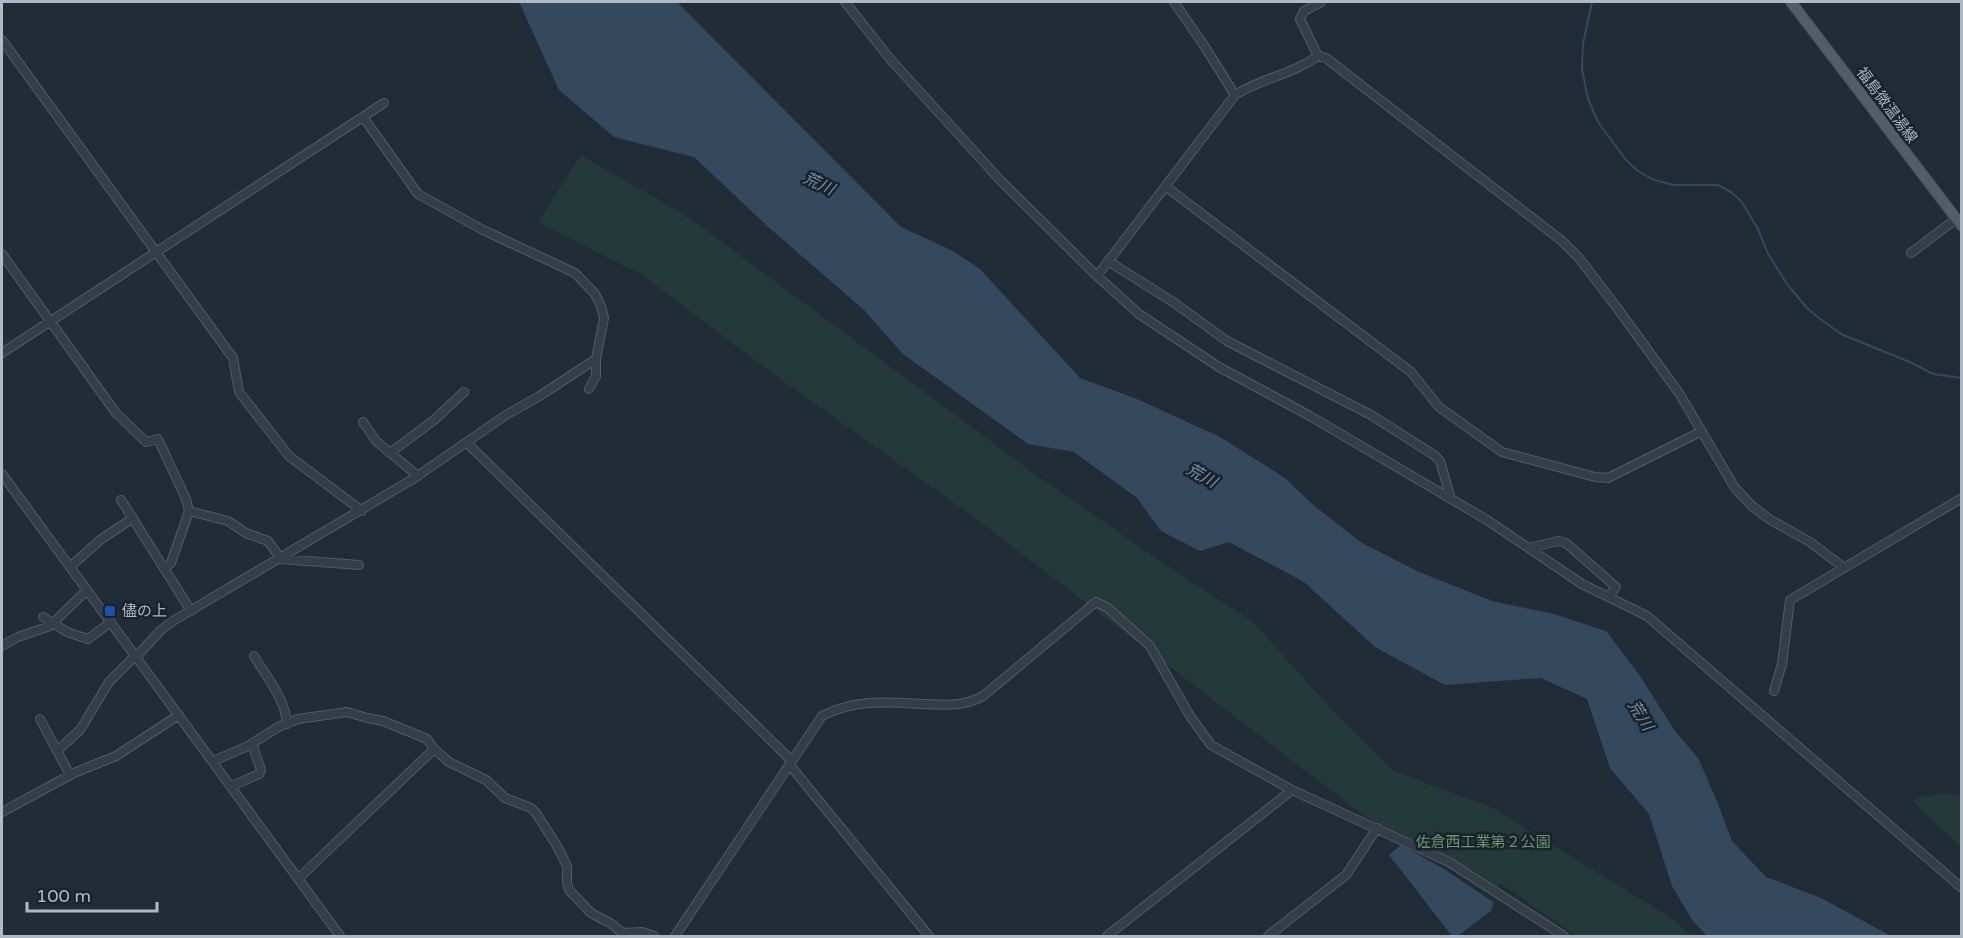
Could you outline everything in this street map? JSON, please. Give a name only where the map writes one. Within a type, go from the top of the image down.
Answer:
[{"type":"main road","name":"福島微温湯線","points":[[1791,2],[1959,223]]},
{"type":"street","points":[[844,2],[891,60],[981,160],[1035,216],[1139,314],[1203,357],[1320,421],[1451,499],[1582,584],[1639,610],[1655,621],[1962,888]]},
{"type":"street","points":[[1174,2],[1235,95]]},
{"type":"street","points":[[1318,56],[1300,19],[1304,11],[1321,2]]},
{"type":"street","points":[[2,40],[233,358],[239,392],[289,456],[362,511]]},
{"type":"street","points":[[1097,276],[1235,95],[1302,67],[1318,56],[1326,58],[1562,241],[1579,258],[1679,393],[1735,488],[1752,506],[1810,542],[1843,567]]},
{"type":"street","points":[[2,353],[384,103]]},
{"type":"street","points":[[363,117],[418,194],[483,230],[575,273],[595,294],[604,318],[596,359],[596,376],[589,389]]},
{"type":"street","points":[[1165,186],[1411,372],[1439,407],[1502,452],[1603,478],[1702,431]]},
{"type":"street","points":[[1911,253],[1959,223]]},
{"type":"street","points":[[2,254],[116,413],[146,441],[158,439],[186,499],[189,512],[171,563],[165,568]]},
{"type":"street","points":[[1108,261],[1173,302],[1227,341],[1371,415],[1434,454],[1440,461],[1451,499]]},
{"type":"street","points":[[57,751],[80,730],[109,681],[160,630],[362,511],[418,476],[506,415],[596,359]]},
{"type":"street","points":[[390,453],[434,420],[464,392]]},
{"type":"street","points":[[363,422],[376,441],[418,476]]},
{"type":"street","points":[[467,443],[790,763],[929,936]]},
{"type":"street","points":[[2,474],[340,936]]},
{"type":"street","points":[[1774,691],[1782,664],[1790,600],[1962,498]]},
{"type":"street","points":[[121,500],[191,611]]},
{"type":"street","points":[[189,512],[228,521],[246,533],[268,541],[281,559],[359,565]]},
{"type":"street","points":[[70,567],[100,540],[133,518]]},
{"type":"street","points":[[1529,548],[1558,541],[1566,543],[1616,587],[1608,597]]},
{"type":"street","points":[[2,646],[18,637],[54,624],[87,591]]},
{"type":"street","points":[[675,936],[822,716],[842,707],[885,702],[955,705],[973,701],[1096,602],[1108,608],[1150,646],[1190,716],[1211,745],[1292,790],[1449,862],[1564,936]]},
{"type":"street","points":[[43,617],[67,632],[87,639],[111,622]]},
{"type":"street","points":[[254,656],[281,701],[287,724]]},
{"type":"street","points":[[213,761],[252,744],[298,719],[347,712],[383,721],[427,739],[434,749],[449,762],[486,780],[505,798],[531,808],[557,846],[567,866],[569,890],[591,914],[614,925],[623,933],[642,932],[654,936]]},
{"type":"street","points":[[2,812],[70,775],[116,756],[179,715]]},
{"type":"street","points":[[40,719],[70,775]]},
{"type":"street","points":[[232,786],[259,774],[261,770],[252,744]]},
{"type":"street","points":[[298,878],[434,749]]},
{"type":"street","points":[[1107,936],[1292,790]]},
{"type":"street","points":[[1268,936],[1346,875],[1377,828]]},
{"type":"green space","name":"佐倉西工業第２公園","points":[[581,155],[691,219],[1032,472],[1173,570],[1252,621],[1334,712],[1394,771],[1491,807],[1671,918],[1692,936],[1576,936],[1500,883],[1498,887],[1464,865],[1389,833],[1384,826],[1366,817],[979,521],[783,381],[641,274],[538,222]]},
{"type":"green space","points":[[1943,794],[1961,795],[1961,847],[1913,802],[1918,797]]},
{"type":"water","name":"荒川","points":[[519,2],[677,2],[901,227],[953,251],[980,269],[1080,378],[1137,399],[1220,437],[1285,478],[1312,504],[1362,543],[1419,572],[1492,601],[1554,614],[1606,631],[1640,676],[1675,731],[1698,758],[1732,841],[1766,877],[1821,898],[1891,936],[1707,936],[1692,920],[1672,886],[1649,814],[1610,768],[1587,699],[1541,678],[1445,685],[1375,647],[1304,582],[1229,542],[1200,551],[1161,531],[1137,498],[1074,452],[1028,444],[903,354],[864,310],[766,225],[694,157],[614,137],[559,90]]},
{"type":"water","points":[[1401,845],[1444,869],[1493,902],[1492,910],[1458,936],[1452,936],[1389,855]]},
{"type":"waterway","points":[[1592,2],[1583,44],[1582,69],[1588,99],[1598,122],[1626,160],[1638,171],[1654,180],[1674,185],[1718,185],[1731,192],[1741,201],[1758,229],[1768,254],[1787,284],[1807,308],[1819,318],[1841,334],[1933,374],[1962,378]]},
{"type":"place","name":"儘の上","points":[[110,611]]}]
